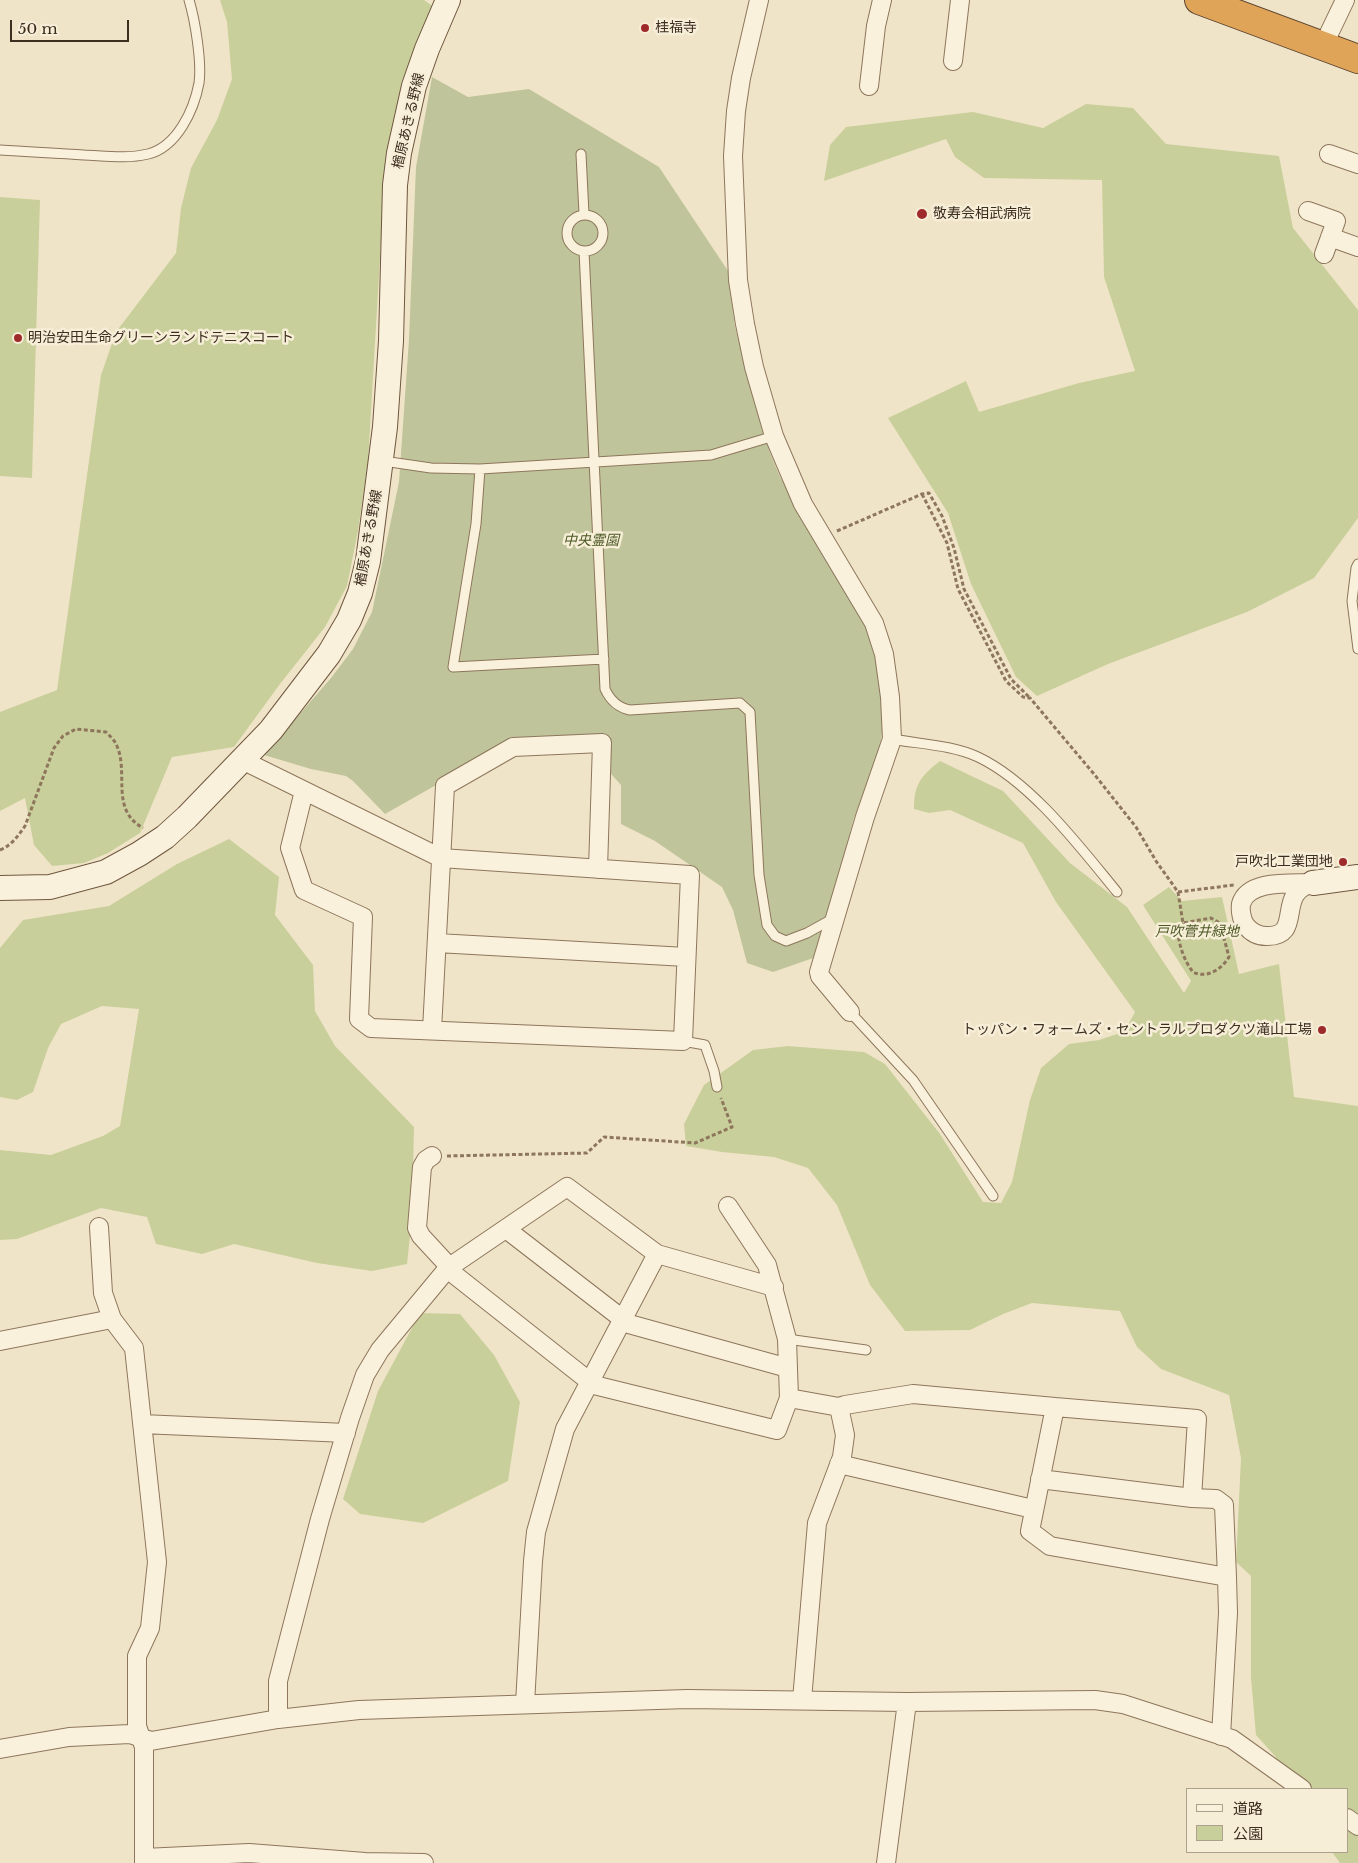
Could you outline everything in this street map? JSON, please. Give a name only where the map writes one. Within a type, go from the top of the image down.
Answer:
[{"type":"highway","points":[[1199,0],[1358,59]]},
{"type":"main road","name":"楢原あきる野線","points":[[0,888],[50,887],[106,872],[165,837],[187,817],[271,730],[330,654],[349,620],[360,593],[368,561],[382,461],[391,341],[395,186],[399,153],[414,86],[427,49],[448,0]]},
{"type":"main road","points":[[1313,883],[1358,877]]},
{"type":"street","points":[[759,0],[741,78],[736,111],[733,156],[738,280],[745,324],[756,375],[774,436],[803,504],[874,623],[884,654],[890,697],[892,739],[865,817],[834,918],[820,976],[850,1012]]},
{"type":"street","points":[[869,86],[876,26],[882,0]]},
{"type":"street","points":[[953,61],[960,0]]},
{"type":"street","points":[[1323,46],[1345,0]]},
{"type":"street","points":[[1329,154],[1358,164]]},
{"type":"street","points":[[1308,211],[1336,221],[1324,254]]},
{"type":"street","points":[[1330,237],[1358,247]]},
{"type":"street","points":[[432,1030],[445,786],[513,747],[602,743],[598,869]]},
{"type":"street","points":[[242,760],[441,858],[690,875],[683,1041],[372,1028],[358,1019],[363,917],[304,890],[290,848],[304,792]]},
{"type":"street","points":[[436,943],[686,957]]},
{"type":"street","points":[[432,1156],[426,1160],[422,1167],[416,1228],[421,1236],[445,1262],[451,1272],[589,1382],[594,1385],[777,1430],[789,1398],[787,1339],[767,1265],[728,1206]]},
{"type":"street","points":[[278,1719],[278,1681],[320,1519],[365,1375],[380,1350],[448,1268],[567,1187],[657,1254],[774,1287]]},
{"type":"street","points":[[99,1227],[103,1293],[112,1319],[134,1348],[157,1562],[150,1628],[137,1656],[137,1726],[144,1747],[144,1861],[250,1853],[365,1862],[424,1863]]},
{"type":"street","points":[[506,1229],[629,1324],[788,1368]]},
{"type":"street","points":[[525,1704],[536,1532],[565,1429],[657,1254]]},
{"type":"street","points":[[0,1341],[112,1319]]},
{"type":"street","points":[[789,1398],[839,1407],[913,1394],[1197,1419],[1192,1498]]},
{"type":"street","points":[[802,1700],[817,1523],[842,1457],[845,1435],[839,1407]]},
{"type":"street","points":[[1055,1407],[1030,1531],[1050,1546],[1227,1577]]},
{"type":"street","points":[[142,1424],[346,1433]]},
{"type":"street","points":[[839,1464],[1033,1509]]},
{"type":"street","points":[[1040,1479],[1192,1498],[1216,1498],[1224,1505],[1228,1614],[1221,1736]]},
{"type":"street","points":[[0,1749],[69,1737],[130,1734],[151,1740],[278,1719],[359,1710],[687,1699],[907,1702],[1095,1700],[1122,1704],[1232,1739],[1301,1788]]},
{"type":"street","points":[[886,1863],[907,1702]]},
{"type":"lane","points":[[0,150],[128,158],[151,154],[170,142],[182,128],[193,103],[199,82],[199,57],[193,13],[189,0]]},
{"type":"lane","points":[[581,154],[584,214]]},
{"type":"lane","points":[[584,214],[598,219],[604,234],[596,248],[584,251],[572,246],[567,231],[572,220],[584,214]]},
{"type":"lane","points":[[584,251],[593,461],[607,694],[613,701],[625,709],[740,703],[750,712],[759,875],[767,925],[776,936],[786,941],[808,933],[834,918]]},
{"type":"lane","points":[[382,461],[431,468],[480,469],[712,455],[774,436]]},
{"type":"lane","points":[[480,469],[476,524],[453,668],[604,659]]},
{"type":"lane","points":[[1358,564],[1352,601],[1358,649]]},
{"type":"lane","points":[[892,739],[948,748],[976,756],[1002,770],[1034,798],[1085,852],[1116,892]]},
{"type":"lane","points":[[850,1012],[913,1080],[992,1196]]},
{"type":"lane","points":[[683,1041],[706,1045],[717,1087]]},
{"type":"lane","points":[[787,1339],[866,1350]]},
{"type":"path","points":[[822,537],[922,494],[929,493],[942,516],[954,548],[964,589],[1011,679],[1030,698],[1083,760],[1136,827],[1156,861],[1178,892],[1183,924]]},
{"type":"path","points":[[922,494],[947,543],[958,589],[1006,680],[1023,697],[1030,698]]},
{"type":"path","points":[[0,850],[8,847],[25,826],[54,748],[63,736],[76,729],[106,732],[116,742],[119,752],[122,795],[125,808],[140,826],[153,834],[165,837]]},
{"type":"path","points":[[1178,892],[1233,885]]},
{"type":"path","points":[[1211,918],[1220,923],[1229,958],[1224,967],[1209,974],[1193,972],[1185,957],[1178,936],[1178,929],[1183,924],[1211,918]]},
{"type":"path","points":[[432,1156],[587,1153],[604,1137],[695,1143],[732,1127],[717,1087]]},
{"type":"green space","points":[[220,0],[424,0],[434,7],[402,81],[385,173],[368,462],[358,531],[347,586],[325,627],[234,747],[172,757],[140,833],[108,853],[84,863],[52,866],[34,845],[25,798],[0,811],[0,712],[57,690],[101,375],[116,332],[176,253],[181,208],[191,168],[217,120],[232,79],[227,22]]},
{"type":"green space","name":"中央霊園","points":[[432,77],[468,97],[529,89],[659,167],[728,271],[735,327],[762,430],[770,453],[780,477],[833,570],[867,624],[878,658],[882,692],[882,733],[879,753],[853,821],[819,956],[773,972],[747,963],[733,910],[722,887],[655,841],[621,824],[621,785],[604,766],[606,741],[512,742],[385,814],[346,776],[311,769],[264,755],[331,678],[353,649],[372,612],[399,482],[409,339],[416,167]]},
{"type":"green space","points":[[1086,104],[1133,108],[1166,144],[1279,156],[1293,228],[1358,310],[1358,518],[1314,578],[1247,612],[1108,664],[1037,696],[1016,677],[971,584],[948,513],[888,418],[966,381],[979,412],[1079,383],[1135,371],[1104,277],[1102,180],[984,178],[955,157],[946,139],[824,181],[830,145],[846,127],[973,112],[1043,128]]},
{"type":"green space","name":"明治安田生命グリーンランドテニスコート","points":[[0,197],[40,200],[32,478],[0,476]]},
{"type":"green space","name":"戸吹菅井緑地","points":[[940,761],[1003,791],[1070,863],[1127,907],[1184,993],[1191,981],[1143,905],[1169,887],[1182,901],[1222,897],[1239,974],[1279,964],[1294,1097],[1358,1106],[1358,1863],[1340,1863],[1333,1853],[1348,1853],[1348,1788],[1293,1788],[1275,1756],[1256,1735],[1251,1678],[1251,1576],[1236,1562],[1241,1458],[1229,1395],[1161,1369],[1137,1347],[1120,1311],[1032,1303],[970,1330],[905,1331],[870,1285],[837,1205],[808,1168],[774,1157],[686,1146],[684,1124],[704,1085],[753,1050],[788,1046],[864,1052],[885,1064],[940,1134],[983,1202],[1001,1203],[1012,1182],[1030,1100],[1041,1068],[1069,1044],[1099,1040],[1120,1033],[1128,1025],[1135,1012],[1056,902],[1023,843],[950,810],[929,813],[914,809],[917,787],[928,771]]},
{"type":"green space","points":[[229,839],[279,877],[275,915],[313,965],[315,1011],[335,1046],[414,1127],[412,1217],[407,1264],[372,1271],[317,1263],[234,1244],[202,1254],[156,1244],[147,1217],[101,1208],[17,1239],[0,1240],[0,1150],[51,1155],[103,1136],[120,1126],[139,1009],[102,1006],[61,1024],[48,1048],[33,1092],[17,1100],[0,1097],[0,948],[23,920],[109,906],[177,864]]},
{"type":"green space","points":[[420,1313],[460,1314],[494,1355],[520,1402],[508,1481],[423,1523],[360,1514],[343,1499],[378,1391]]},
{"type":"place","name":"桂福寺","points":[[645,28]]},
{"type":"place","name":"敬寿会相武病院","points":[[922,214]]},
{"type":"place","name":"明治安田生命グリーンランドテニスコート","points":[[18,338]]},
{"type":"place","name":"戸吹北工業団地","points":[[1343,862]]},
{"type":"place","name":"トッパン・フォームズ・セントラルプロダクツ滝山工場","points":[[1322,1030]]}]
